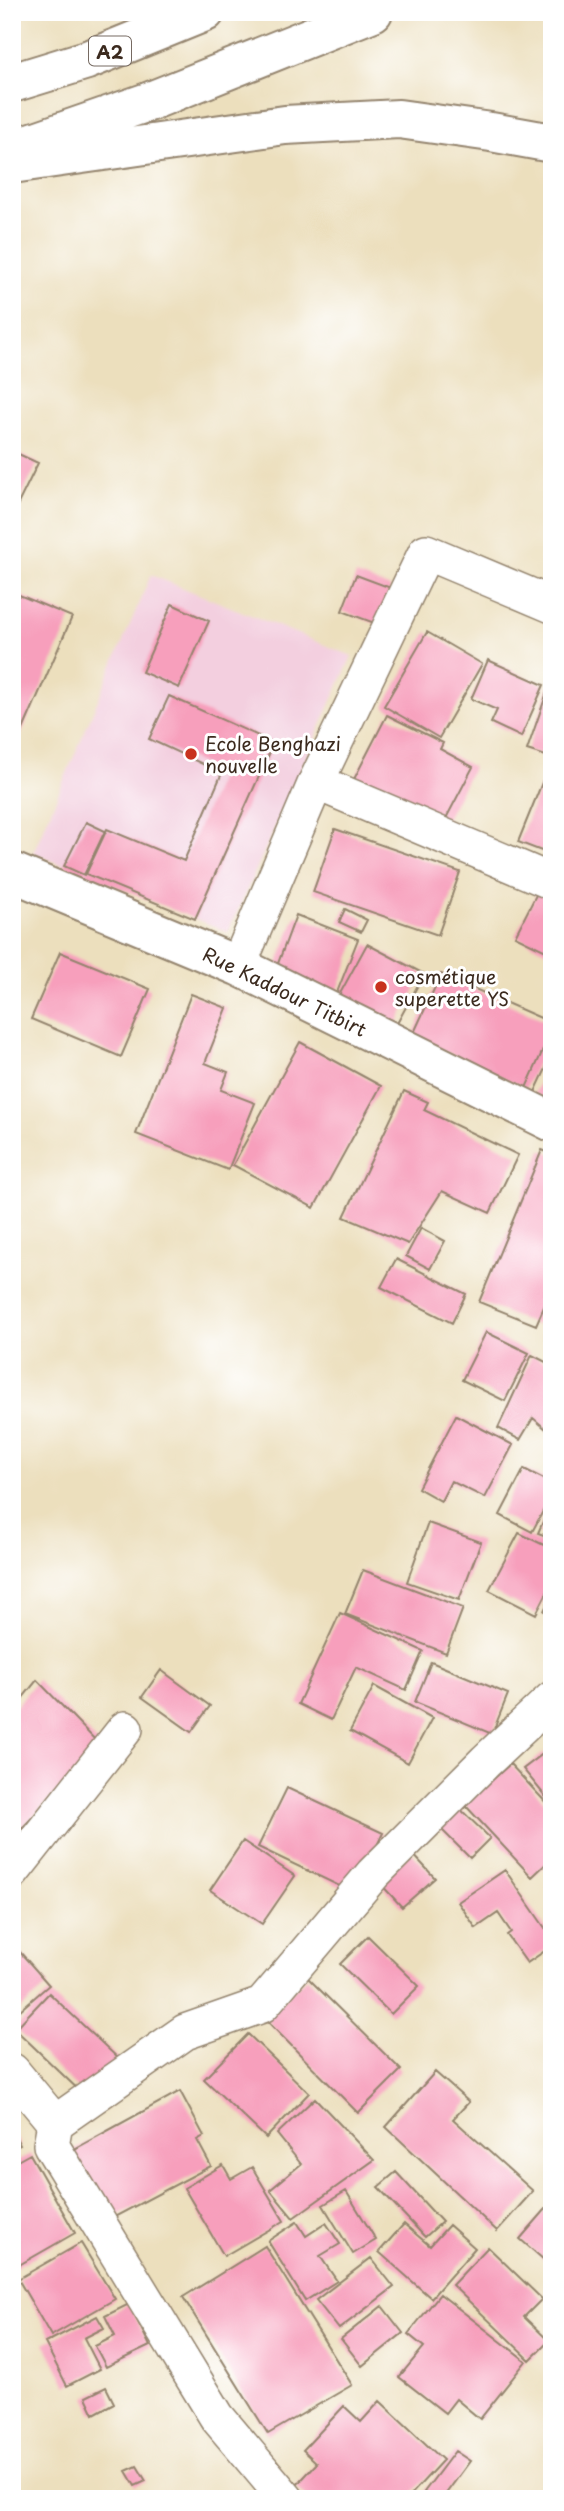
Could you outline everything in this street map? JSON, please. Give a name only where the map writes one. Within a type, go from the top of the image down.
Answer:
[{"type":"main road","name":"A2","points":[[12,83],[87,60],[205,12]]},
{"type":"main road","points":[[12,149],[148,102],[373,12]]},
{"type":"main road","points":[[12,164],[285,125],[398,119],[552,143]]},
{"type":"main road","name":"Rue Kaddour Titbirt","points":[[12,872],[238,966],[552,1122]]},
{"type":"street","points":[[238,966],[316,782],[426,552],[552,605]]},
{"type":"street","points":[[316,782],[552,882]]},
{"type":"street","points":[[286,2499],[217,2417],[51,2145],[55,2123],[185,2032],[262,2005],[373,1874],[552,1699]]},
{"type":"street","points":[[12,1872],[125,1729]]},
{"type":"street","points":[[12,2071],[55,2123]]},
{"type":"shaded area","name":"Ecole Benghazi nouvelle","points":[[151,575],[352,656],[228,932],[33,853]]},
{"type":"building","points":[[12,451],[38,463],[12,516]]},
{"type":"building","points":[[356,575],[391,588],[377,624],[342,611]]},
{"type":"building","points":[[12,592],[72,617],[12,755]]},
{"type":"building","points":[[172,604],[209,621],[179,688],[142,672]]},
{"type":"building","points":[[427,632],[482,664],[439,738],[384,706]]},
{"type":"building","points":[[488,660],[544,685],[521,737],[491,723],[497,710],[471,699]]},
{"type":"building","points":[[552,681],[552,758],[527,750]]},
{"type":"building","points":[[169,696],[274,743],[195,919],[86,874],[107,829],[184,861],[222,773],[149,739]]},
{"type":"building","points":[[387,715],[443,743],[440,749],[473,767],[441,828],[352,783]]},
{"type":"building","points":[[548,768],[552,769],[552,855],[518,842]]},
{"type":"building","points":[[86,822],[105,831],[84,875],[64,866]]},
{"type":"building","points":[[335,829],[460,872],[438,935],[313,892]]},
{"type":"building","points":[[539,889],[552,896],[552,954],[515,936]]},
{"type":"building","points":[[345,909],[367,920],[361,932],[339,922]]},
{"type":"building","points":[[296,915],[358,939],[334,1000],[273,977]]},
{"type":"building","name":"cosmétique superette YS","points":[[367,944],[424,974],[394,1029],[337,999]]},
{"type":"building","points":[[60,952],[150,989],[121,1057],[31,1019]]},
{"type":"building","points":[[441,974],[552,1023],[552,1030],[526,1088],[412,1037]]},
{"type":"building","points":[[191,994],[227,1008],[205,1063],[228,1072],[221,1090],[255,1103],[228,1170],[136,1134]]},
{"type":"building","points":[[300,1042],[381,1086],[314,1208],[233,1165]]},
{"type":"building","points":[[552,1056],[552,1102],[534,1094]]},
{"type":"building","points":[[404,1091],[428,1102],[424,1110],[518,1155],[490,1213],[442,1191],[408,1244],[344,1217]]},
{"type":"building","points":[[542,1150],[552,1154],[552,1289],[536,1325],[479,1302]]},
{"type":"building","points":[[421,1228],[445,1241],[430,1269],[406,1256]]},
{"type":"building","points":[[396,1259],[466,1294],[452,1323],[381,1287]]},
{"type":"building","points":[[486,1332],[529,1353],[505,1401],[462,1380]]},
{"type":"building","points":[[532,1355],[552,1365],[552,1434],[533,1418],[520,1440],[498,1428]]},
{"type":"building","points":[[456,1415],[513,1445],[485,1498],[451,1481],[441,1501],[418,1488]]},
{"type":"building","points":[[524,1469],[552,1483],[552,1494],[532,1532],[500,1515]]},
{"type":"building","points":[[552,1501],[552,1538],[538,1533]]},
{"type":"building","points":[[428,1523],[481,1542],[459,1600],[407,1582]]},
{"type":"building","points":[[519,1533],[552,1549],[552,1583],[536,1614],[489,1590]]},
{"type":"building","points":[[363,1570],[463,1608],[446,1653],[345,1614]]},
{"type":"building","points":[[552,1594],[552,1614],[544,1611]]},
{"type":"building","points":[[340,1613],[423,1651],[406,1690],[356,1667],[331,1720],[298,1704]]},
{"type":"building","points":[[431,1662],[508,1694],[492,1734],[415,1702]]},
{"type":"building","points":[[161,1670],[210,1706],[191,1732],[142,1697]]},
{"type":"building","points":[[37,1680],[102,1747],[22,1828],[12,1819],[12,1711]]},
{"type":"building","points":[[374,1686],[432,1718],[408,1763],[350,1731]]},
{"type":"building","points":[[544,1753],[552,1763],[550,1802],[523,1769]]},
{"type":"building","points":[[510,1764],[552,1809],[552,1858],[532,1877],[465,1805]]},
{"type":"building","points":[[287,1788],[383,1833],[354,1893],[258,1847]]},
{"type":"building","points":[[455,1804],[490,1838],[470,1858],[435,1823]]},
{"type":"building","points":[[243,1841],[295,1876],[262,1924],[210,1890]]},
{"type":"building","points":[[411,1852],[435,1878],[402,1907],[378,1881]]},
{"type":"building","points":[[505,1870],[552,1938],[552,1946],[527,1963],[507,1935],[511,1932],[498,1913],[476,1928],[458,1902]]},
{"type":"building","points":[[368,1936],[419,1986],[391,2014],[340,1964]]},
{"type":"building","points":[[12,1943],[49,1985],[12,2017]]},
{"type":"building","points":[[307,1977],[401,2070],[358,2113],[264,2018]]},
{"type":"building","points":[[49,1993],[120,2060],[85,2096],[15,2029]]},
{"type":"building","points":[[248,2034],[309,2093],[266,2138],[204,2079]]},
{"type":"building","points":[[435,2072],[469,2102],[453,2119],[533,2191],[497,2231],[386,2127]]},
{"type":"building","points":[[180,2091],[204,2136],[197,2140],[211,2166],[107,2221],[69,2152]]},
{"type":"building","points":[[315,2098],[374,2160],[293,2218],[270,2190],[301,2164],[277,2134]]},
{"type":"building","points":[[12,2130],[20,2145],[12,2149]]},
{"type":"building","points":[[30,2154],[75,2233],[12,2269],[12,2164]]},
{"type":"building","points":[[223,2165],[231,2179],[252,2167],[284,2221],[224,2256],[184,2188]]},
{"type":"building","points":[[396,2172],[442,2222],[425,2237],[378,2187]]},
{"type":"building","points":[[346,2191],[376,2240],[353,2254],[323,2205]]},
{"type":"building","points":[[552,2202],[552,2267],[520,2239]]},
{"type":"building","points":[[297,2222],[306,2236],[326,2223],[340,2244],[320,2256],[337,2281],[305,2301],[268,2241]]},
{"type":"building","points":[[404,2224],[430,2246],[449,2225],[475,2248],[431,2298],[379,2252]]},
{"type":"building","points":[[81,2243],[115,2299],[51,2336],[18,2279]]},
{"type":"building","points":[[265,2246],[352,2385],[268,2434],[183,2297]]},
{"type":"building","points":[[488,2247],[542,2299],[524,2317],[549,2341],[530,2360],[452,2285]]},
{"type":"building","points":[[371,2258],[394,2287],[339,2329],[316,2300]]},
{"type":"building","points":[[440,2294],[526,2361],[480,2419],[456,2399],[445,2413],[399,2377],[424,2347],[408,2334]]},
{"type":"building","points":[[129,2304],[150,2346],[106,2367],[95,2346],[115,2336],[105,2316]]},
{"type":"building","points":[[382,2306],[403,2333],[362,2366],[341,2339]]},
{"type":"building","points":[[97,2316],[104,2328],[84,2338],[100,2369],[67,2386],[45,2343]]},
{"type":"building","points":[[106,2387],[114,2403],[94,2414],[86,2397]]},
{"type":"building","points":[[380,2401],[443,2460],[407,2499],[309,2499],[295,2487],[317,2463],[303,2450],[344,2406],[361,2422]]},
{"type":"building","points":[[455,2451],[470,2461],[442,2499],[433,2499],[424,2492]]},
{"type":"building","points":[[137,2466],[146,2481],[135,2486],[126,2471]]},
{"type":"place","name":"Ecole Benghazi nouvelle","points":[[191,754]]},
{"type":"place","name":"cosmétique superette YS","points":[[381,987]]}]
